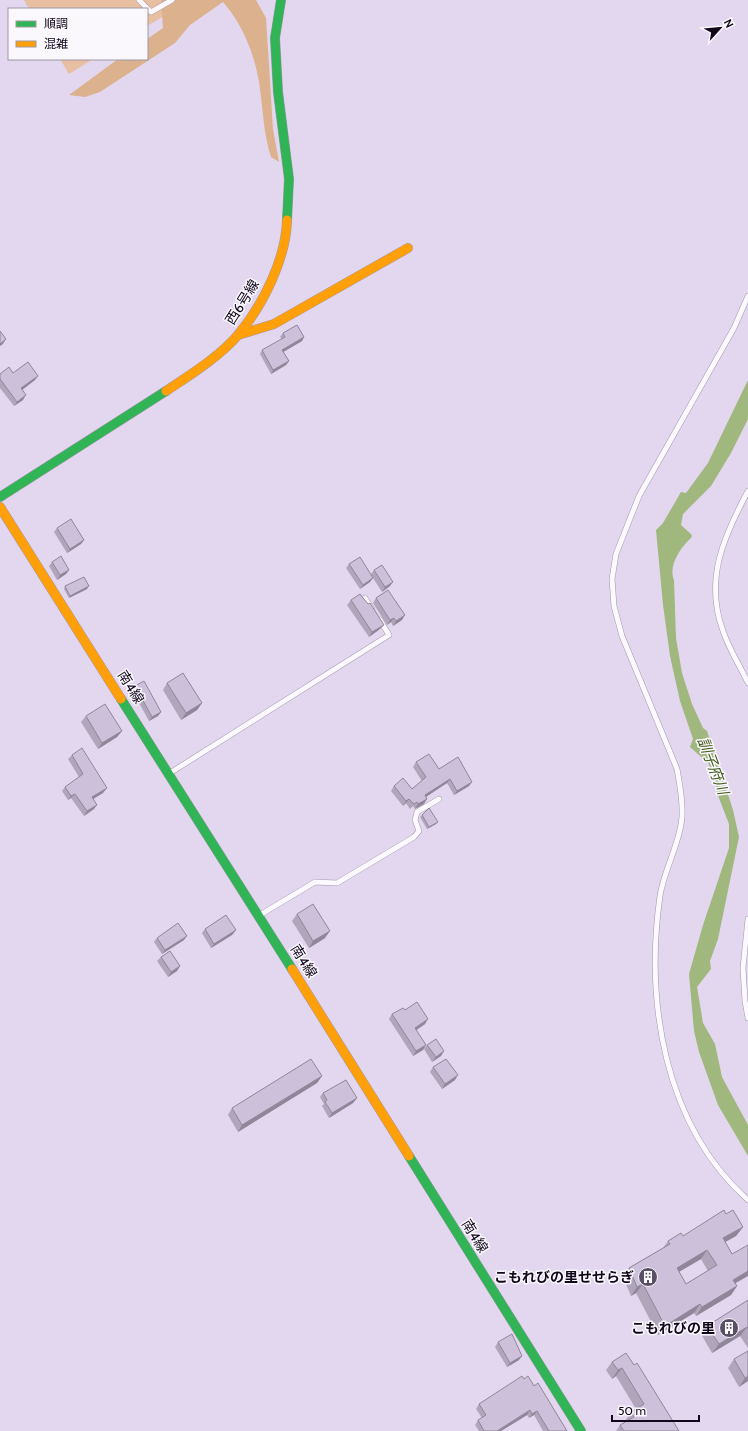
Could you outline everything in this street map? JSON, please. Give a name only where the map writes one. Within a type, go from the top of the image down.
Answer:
[{"type":"street","name":"西6号線","points":[[0,497],[116,424],[201,368],[238,335],[268,288],[277,267],[287,226],[289,179],[278,92],[275,38],[281,0]]},
{"type":"street","points":[[238,335],[274,324],[408,248]]},
{"type":"street","name":"南4線","points":[[0,507],[259,916],[581,1431]]},
{"type":"lane","points":[[139,0],[147,8]]},
{"type":"lane","points":[[148,9],[151,12],[172,0]]},
{"type":"lane","points":[[748,296],[734,328],[639,496],[616,554],[612,579],[614,606],[622,636],[676,769],[681,792],[682,817],[660,894],[654,974],[659,1025],[678,1097],[693,1128],[708,1156],[725,1178],[748,1200]]},
{"type":"lane","points":[[748,491],[726,536],[716,569],[715,597],[722,630],[748,683]]},
{"type":"lane","points":[[169,774],[389,635],[365,598]]},
{"type":"lane","points":[[259,916],[315,882],[337,883],[414,838],[419,831],[415,820],[417,812],[439,799]]},
{"type":"lane","points":[[748,919],[743,968],[748,1018]]},
{"type":"shaded area","points":[[24,0],[191,0],[148,25],[148,8],[28,8]]},
{"type":"shaded area","points":[[161,0],[256,0],[266,18],[273,129],[279,162],[271,157],[268,148],[259,82],[254,60],[241,29],[223,2],[190,25],[175,43],[100,92],[85,97],[69,95],[117,60],[148,60],[148,38],[163,28]]},
{"type":"shaded area","points":[[61,60],[91,60],[69,74]]},
{"type":"water","name":"訓子府川","points":[[748,380],[748,419],[731,453],[711,486],[683,514],[681,525],[692,535],[676,558],[673,575],[676,638],[682,673],[692,704],[703,728],[707,731],[733,810],[739,837],[718,939],[710,961],[711,969],[697,987],[703,1023],[715,1044],[722,1077],[748,1125],[748,1156],[718,1105],[699,1052],[694,1031],[689,974],[703,925],[729,848],[729,824],[717,793],[714,773],[708,763],[690,747],[693,739],[680,701],[670,656],[663,605],[656,530],[663,523],[681,492],[686,493],[708,463]]},
{"type":"building","points":[[297,325],[304,337],[282,350],[289,361],[273,370],[262,350],[285,337],[283,333]]},
{"type":"building","points":[[0,331],[6,339],[0,344]]},
{"type":"building","points":[[28,362],[38,376],[21,388],[26,395],[17,402],[0,379],[0,374],[9,367],[13,373]]},
{"type":"building","points":[[71,519],[84,540],[70,549],[57,528]]},
{"type":"building","points":[[61,556],[69,570],[60,575],[52,562]]},
{"type":"building","points":[[360,557],[373,578],[363,585],[349,564]]},
{"type":"building","points":[[382,565],[393,582],[385,587],[374,570]]},
{"type":"building","points":[[84,577],[89,586],[70,596],[65,586]]},
{"type":"building","points":[[388,590],[405,615],[396,621],[394,618],[390,620],[376,598]]},
{"type":"building","points":[[360,594],[368,604],[370,603],[384,625],[372,632],[351,600]]},
{"type":"building","points":[[183,673],[202,703],[186,713],[167,683]]},
{"type":"building","points":[[144,681],[161,712],[152,717],[135,686]]},
{"type":"building","points":[[105,704],[122,731],[102,743],[86,716]]},
{"type":"building","points":[[82,748],[107,788],[92,797],[97,805],[87,811],[75,794],[71,796],[65,787],[83,774],[72,755]]},
{"type":"building","points":[[429,754],[439,769],[458,757],[472,782],[457,791],[450,779],[425,795],[427,799],[418,804],[417,802],[414,804],[409,799],[406,801],[394,786],[403,778],[412,789],[426,777],[416,762]]},
{"type":"building","points":[[429,808],[438,822],[429,827],[422,815]]},
{"type":"building","points":[[313,904],[330,931],[313,941],[297,914]]},
{"type":"building","points":[[226,915],[236,930],[214,944],[205,929]]},
{"type":"building","points":[[178,923],[187,936],[165,950],[157,938]]},
{"type":"building","points":[[170,951],[180,966],[171,972],[161,957]]},
{"type":"building","points":[[417,1002],[428,1019],[415,1028],[426,1045],[416,1051],[392,1014],[403,1008],[405,1010]]},
{"type":"building","points":[[436,1039],[444,1051],[436,1057],[427,1045]]},
{"type":"building","points":[[311,1059],[322,1076],[242,1125],[232,1108]]},
{"type":"building","points":[[446,1059],[458,1075],[445,1084],[433,1067]]},
{"type":"building","points":[[346,1080],[357,1098],[332,1113],[325,1102],[327,1100],[323,1093]]},
{"type":"building","name":"こもれびの里せせらぎ","points":[[724,1210],[726,1214],[733,1210],[743,1227],[723,1238],[732,1254],[748,1245],[748,1271],[733,1280],[737,1286],[702,1307],[700,1304],[665,1326],[643,1284],[637,1287],[629,1268],[670,1244],[668,1241],[681,1233],[683,1236]],"holes":[[[707,1250],[717,1265],[686,1284],[677,1268]]]},
{"type":"building","name":"こもれびの里","points":[[748,1300],[748,1329],[747,1327],[719,1344],[707,1326]]},
{"type":"building","points":[[512,1334],[522,1356],[510,1363],[498,1342]]},
{"type":"building","points":[[748,1351],[748,1376],[745,1378],[734,1359]]},
{"type":"building","points":[[626,1353],[634,1365],[637,1363],[679,1431],[624,1431],[620,1425],[634,1417],[631,1412],[644,1404],[622,1368],[618,1370],[612,1362]]},
{"type":"building","points":[[522,1376],[524,1379],[528,1376],[534,1386],[538,1383],[567,1431],[549,1431],[537,1411],[532,1414],[530,1410],[497,1431],[484,1431],[478,1420],[486,1415],[479,1404]]},
{"type":"traffic: fast","points":[[281,0],[275,38],[278,92],[289,179],[287,220]]},
{"type":"traffic: fast","points":[[0,497],[166,391]]},
{"type":"traffic: fast","points":[[121,699],[292,969]]},
{"type":"traffic: fast","points":[[409,1156],[581,1431]]},
{"type":"traffic: slow","points":[[166,391],[222,351],[238,335],[247,323],[264,296],[278,266],[286,235],[287,220]]},
{"type":"traffic: slow","points":[[238,335],[274,324],[408,248]]},
{"type":"traffic: slow","points":[[0,507],[121,699]]},
{"type":"traffic: slow","points":[[292,969],[409,1156]]},
{"type":"place","name":"こもれびの里せせらぎ","points":[[648,1277]]},
{"type":"place","name":"こもれびの里","points":[[729,1328]]}]
